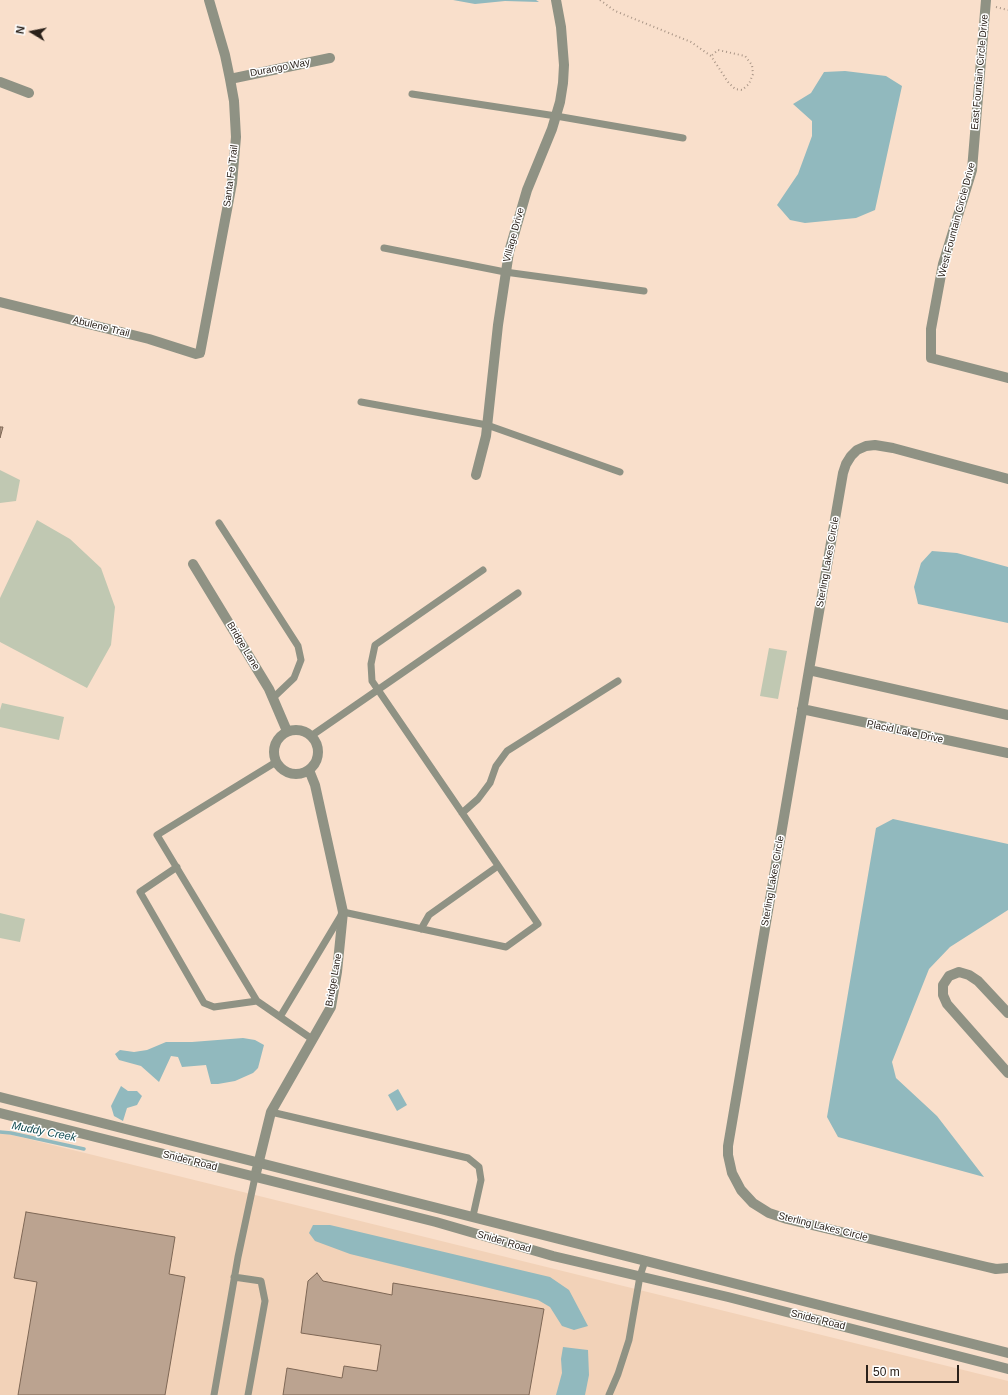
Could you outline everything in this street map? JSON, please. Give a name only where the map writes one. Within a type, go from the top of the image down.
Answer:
[{"type":"street","name":"Santa Fe Trail","points":[[200,353],[232,183],[236,137],[234,100],[230,79],[225,55],[209,0]]},
{"type":"street","name":"Village Drive","points":[[476,475],[486,436],[505,272],[513,234],[522,204],[552,129],[560,102],[564,65],[562,33],[556,0]]},
{"type":"street","name":"East Fountain Circle Drive","points":[[975,144],[986,0]]},
{"type":"street","name":"Durango Way","points":[[230,79],[330,58]]},
{"type":"street","points":[[0,82],[29,93]]},
{"type":"street","name":"West Fountain Circle Drive","points":[[975,144],[972,170],[943,264],[931,329],[930,358],[1008,378]]},
{"type":"street","name":"Abulene Trail","points":[[0,302],[149,339],[196,354],[200,353]]},
{"type":"street","name":"Sterling Lakes Circle","points":[[1008,478],[893,448],[875,445],[866,446],[857,450],[846,464],[843,473],[802,709],[728,1146],[728,1155],[732,1173],[740,1190],[753,1203],[769,1213],[787,1219],[987,1267],[996,1269],[1008,1268]]},
{"type":"street","name":"Bridge Lane","points":[[193,564],[269,688],[287,731]]},
{"type":"street","points":[[809,670],[1008,714]]},
{"type":"street","name":"Placid Lake Drive","points":[[802,709],[1008,753]]},
{"type":"street","points":[[299,730],[311,736],[315,741],[318,753],[314,765],[302,774],[290,774],[283,771],[276,762],[273,752],[274,746],[278,739],[287,731],[299,730]]},
{"type":"street","name":"Bridge Lane","points":[[255,1177],[270,1112],[330,1007],[337,972],[343,912],[315,785],[309,770]]},
{"type":"street","points":[[1008,1013],[978,980],[969,975],[959,972],[949,976],[943,985],[943,995],[947,1004],[1008,1074]]},
{"type":"street","name":"Snider Road","points":[[0,1097],[1008,1353]]},
{"type":"street","name":"Snider Road","points":[[0,1113],[436,1222],[553,1256],[728,1297],[1008,1368]]},
{"type":"lane","points":[[412,94],[556,116],[683,138]]},
{"type":"lane","points":[[384,248],[505,272],[644,291]]},
{"type":"lane","points":[[362,402],[487,425],[620,472]]},
{"type":"lane","points":[[218,523],[298,646],[301,660],[294,678],[273,698]]},
{"type":"lane","points":[[280,1017],[343,912],[506,946],[538,924],[372,681],[371,664],[375,645],[483,570]]},
{"type":"lane","points":[[311,736],[518,593]]},
{"type":"lane","points":[[462,813],[478,798],[490,783],[496,766],[507,751],[618,681]]},
{"type":"lane","points":[[276,762],[157,835],[257,1001],[312,1039]]},
{"type":"lane","points":[[421,929],[429,915],[498,866]]},
{"type":"lane","points":[[177,867],[140,892],[204,1003],[214,1007],[257,1001]]},
{"type":"lane","points":[[270,1112],[468,1158],[479,1167],[481,1180],[473,1216]]},
{"type":"lane","points":[[214,1395],[234,1278],[255,1177]]},
{"type":"lane","points":[[609,1395],[618,1374],[629,1340],[640,1276],[645,1261]]},
{"type":"lane","points":[[234,1278],[261,1281],[265,1301],[248,1395]]},
{"type":"path","points":[[600,0],[615,11],[691,42],[711,56],[728,82],[735,89],[742,90],[749,84],[753,74],[752,65],[745,56],[718,50],[711,56]]},
{"type":"shaded area","points":[[0,1132],[1008,1381],[1008,1395],[0,1395]]},
{"type":"green space","points":[[0,470],[20,480],[16,501],[0,503]]},
{"type":"green space","points":[[37,520],[70,539],[101,568],[115,607],[111,645],[87,688],[0,642],[0,598]]},
{"type":"green space","points":[[769,648],[787,651],[778,699],[760,696]]},
{"type":"green space","points":[[2,703],[64,717],[59,740],[0,727],[0,710]]},
{"type":"green space","points":[[0,913],[25,919],[20,942],[0,938]]},
{"type":"water","points":[[453,0],[536,0],[539,2],[505,1],[475,4]]},
{"type":"water","points":[[845,71],[886,76],[902,86],[875,210],[856,218],[805,223],[790,220],[777,205],[798,174],[812,136],[812,121],[793,104],[811,93],[824,72]]},
{"type":"water","points":[[932,551],[957,553],[1008,567],[1008,623],[918,604],[914,587],[921,563]]},
{"type":"water","points":[[893,819],[1008,844],[1008,910],[950,947],[929,969],[892,1062],[896,1078],[937,1116],[984,1177],[838,1137],[827,1117],[876,828]]},
{"type":"water","points":[[243,1038],[255,1040],[264,1045],[258,1068],[253,1073],[235,1081],[218,1084],[211,1084],[206,1065],[182,1067],[178,1057],[171,1056],[159,1082],[141,1066],[119,1060],[115,1054],[120,1050],[134,1052],[147,1050],[166,1042],[192,1042]]},
{"type":"water","points":[[121,1086],[128,1091],[137,1091],[142,1096],[137,1105],[127,1108],[123,1121],[114,1116],[111,1106]]},
{"type":"water","points":[[398,1089],[407,1105],[397,1111],[388,1095]]},
{"type":"water","points":[[313,1225],[330,1225],[550,1277],[569,1290],[588,1326],[574,1330],[562,1326],[550,1307],[538,1300],[350,1254],[315,1241],[309,1233]]},
{"type":"water","points":[[563,1347],[588,1350],[589,1375],[585,1395],[556,1395],[562,1373],[561,1359]]},
{"type":"building","points":[[0,427],[3,427],[0,438]]},
{"type":"building","points":[[26,1212],[175,1237],[169,1274],[185,1277],[165,1395],[18,1395],[37,1282],[14,1278]]},
{"type":"building","points":[[317,1273],[323,1281],[392,1295],[393,1283],[544,1309],[529,1395],[283,1395],[287,1368],[342,1378],[344,1366],[377,1371],[381,1345],[301,1333],[308,1281]]},
{"type":"waterway","name":"Muddy Creek","points":[[0,1132],[11,1133],[84,1149]]}]
